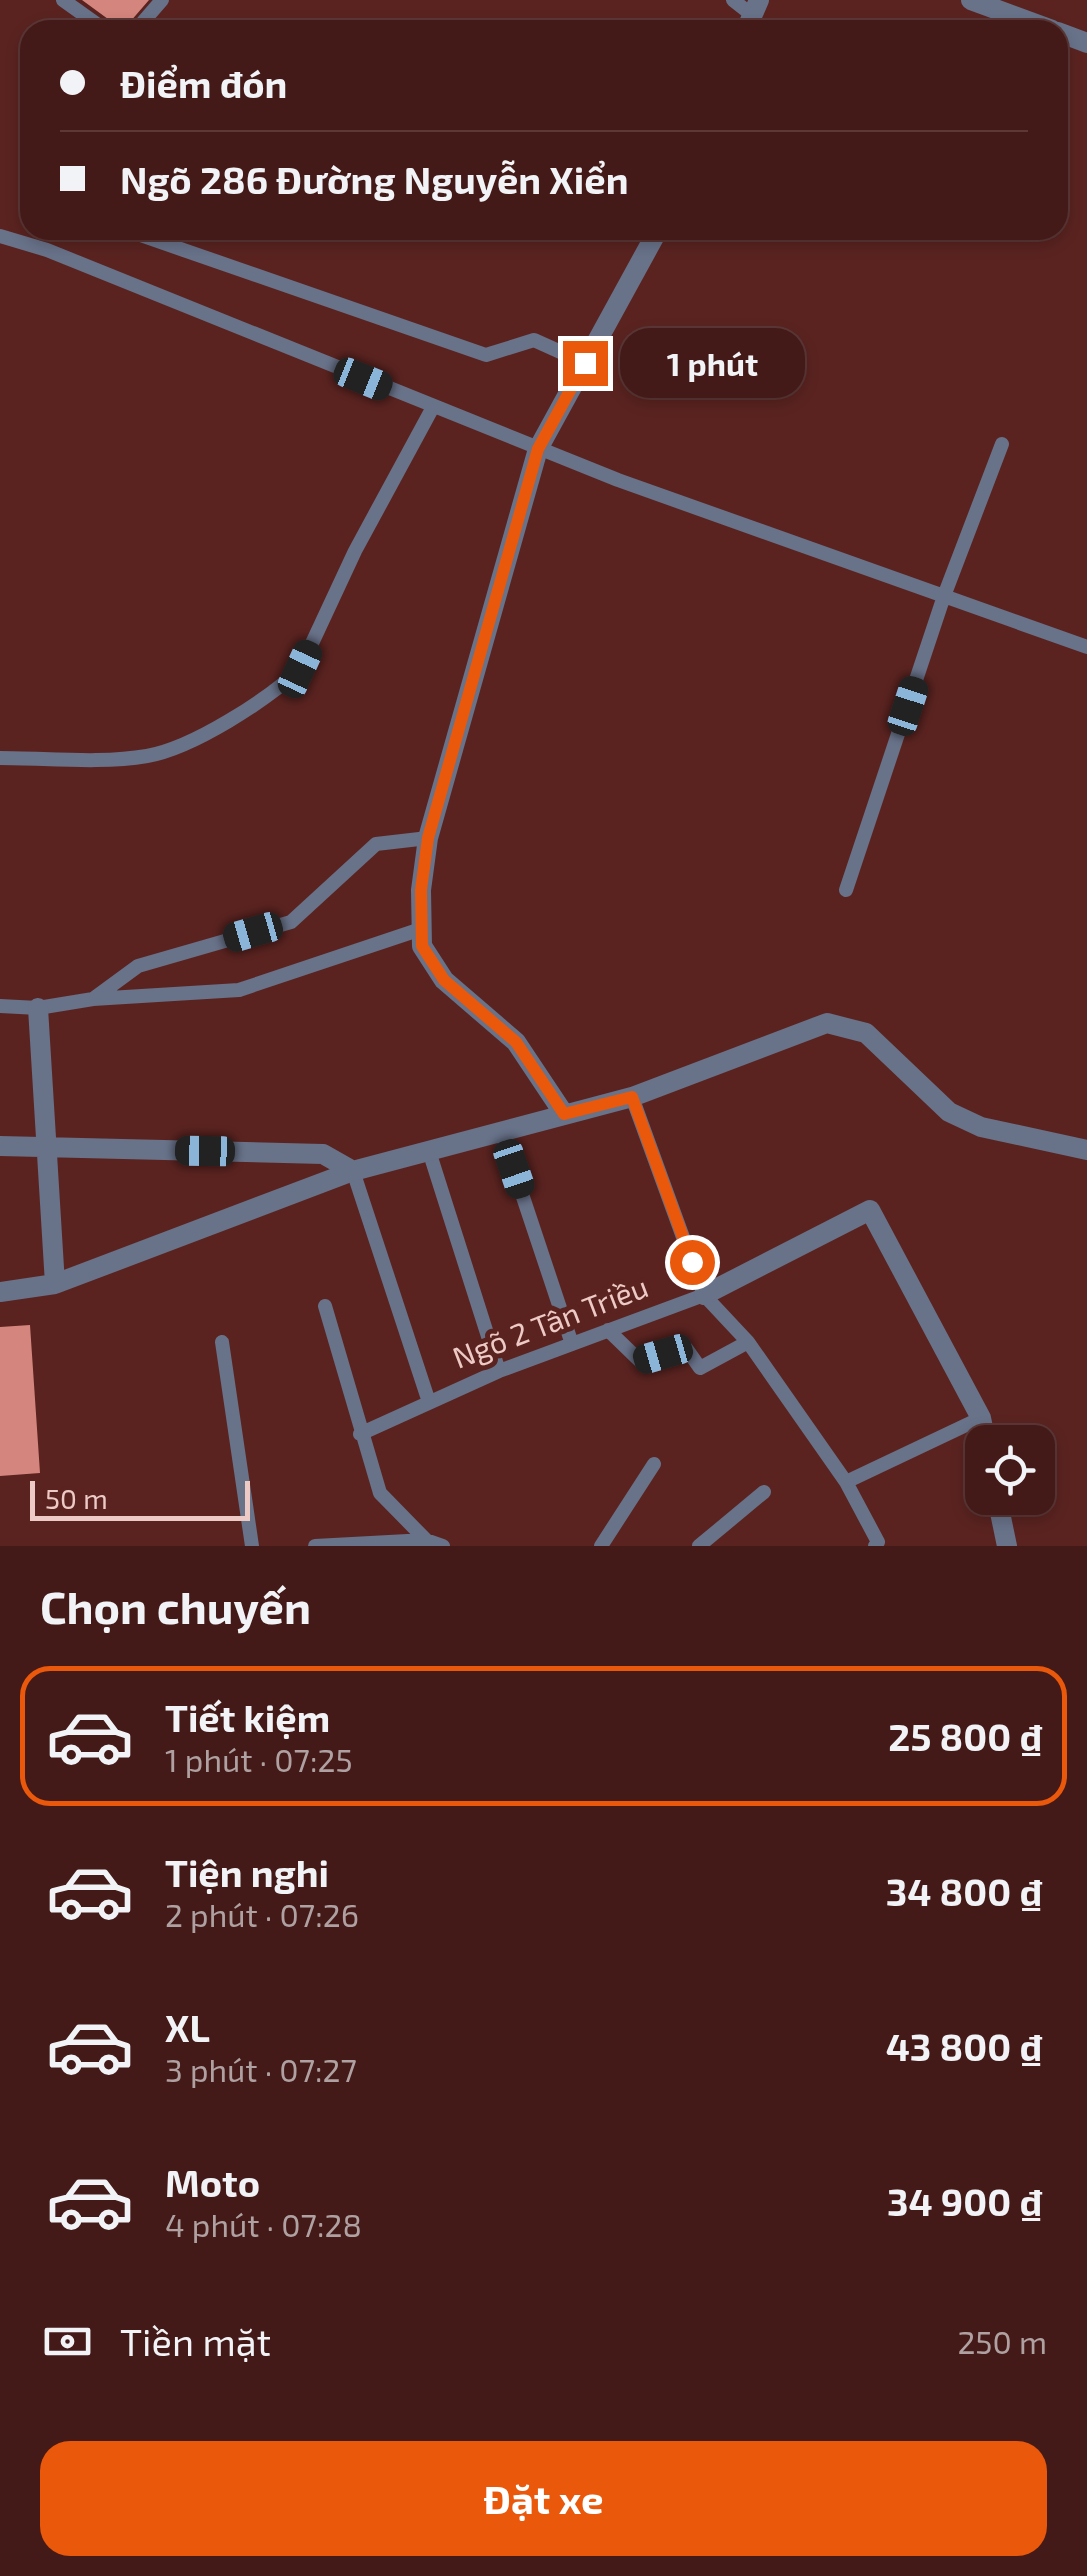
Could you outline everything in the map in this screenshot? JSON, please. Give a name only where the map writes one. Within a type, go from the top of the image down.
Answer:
[{"type":"street","points":[[971,0],[1025,20]]},
{"type":"street","points":[[564,1114],[516,1042],[444,980],[422,946],[421,890],[428,838],[538,449],[653,240]]},
{"type":"street","points":[[38,1008],[55,1284]]},
{"type":"street","points":[[0,1292],[55,1284],[354,1171],[632,1097],[827,1024],[866,1033],[949,1112],[981,1127],[1087,1150]]},
{"type":"street","points":[[0,1146],[323,1154],[354,1171]]},
{"type":"street","name":"Ngõ 2 Tân Triều","points":[[704,1295],[870,1210],[981,1418]]},
{"type":"street","points":[[981,1418],[982,1425]]},
{"type":"street","points":[[1002,1515],[1008,1546]]},
{"type":"lane","points":[[63,0],[92,20]]},
{"type":"lane","points":[[733,0],[752,15]]},
{"type":"lane","points":[[0,236],[47,250],[434,408],[768,537],[1087,647]]},
{"type":"lane","points":[[155,240],[486,355],[534,340],[585,363]]},
{"type":"lane","points":[[0,758],[146,756],[210,730],[285,683],[300,669],[355,551],[434,408]]},
{"type":"lane","points":[[846,890],[944,596],[1002,444]]},
{"type":"lane","points":[[93,999],[138,966],[291,922],[376,844],[428,838]]},
{"type":"lane","points":[[0,1006],[38,1008],[93,999],[238,990],[422,929]]},
{"type":"lane","points":[[632,1097],[704,1295],[748,1342],[846,1482],[878,1542],[875,1546]]},
{"type":"lane","points":[[502,1134],[572,1344]]},
{"type":"lane","points":[[430,1150],[499,1370]]},
{"type":"lane","points":[[354,1171],[429,1402]]},
{"type":"lane","name":"Ngõ 2 Tân Triều","points":[[360,1434],[499,1370],[704,1295]]},
{"type":"lane","points":[[325,1306],[380,1493],[426,1540]]},
{"type":"lane","points":[[608,1330],[640,1361],[686,1348],[700,1368],[748,1342]]},
{"type":"lane","points":[[222,1342],[252,1546]]},
{"type":"lane","points":[[846,1482],[981,1418]]},
{"type":"lane","points":[[602,1546],[654,1464]]},
{"type":"lane","points":[[699,1546],[764,1492]]},
{"type":"lane","points":[[315,1546],[426,1540],[443,1546]]},
{"type":"building","points":[[82,0],[149,0],[132,20],[109,20]]},
{"type":"building","points":[[30,1325],[40,1473],[0,1476],[0,1327]]},
{"type":"route","points":[[585,363],[538,449],[428,838],[421,890],[422,946],[444,980],[516,1042],[564,1114],[632,1097],[692,1262]]}]
